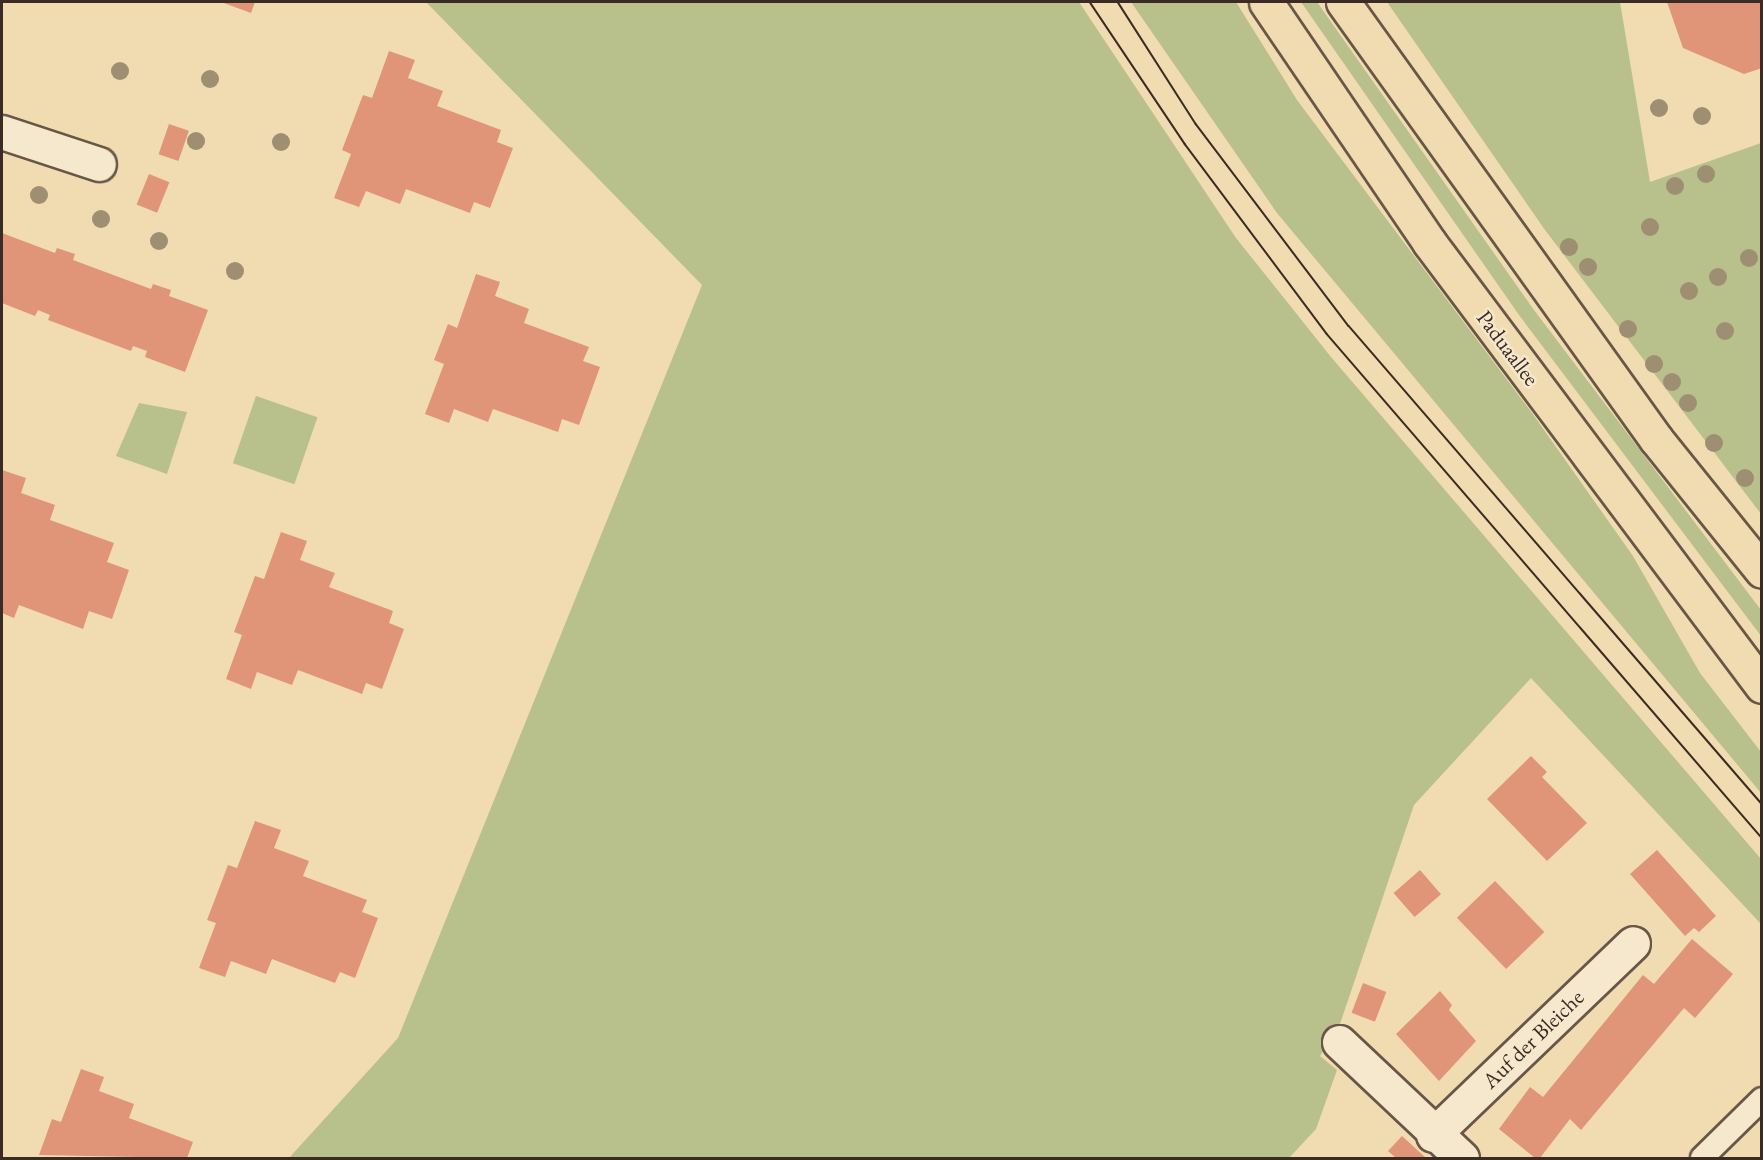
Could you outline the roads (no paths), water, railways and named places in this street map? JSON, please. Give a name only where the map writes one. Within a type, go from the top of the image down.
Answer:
[{"type":"highway","name":"Paduaallee","points":[[1266,2],[1430,242],[1761,686]]},
{"type":"highway","points":[[1343,2],[1656,439],[1761,571]]},
{"type":"street","points":[[2,132],[99,164]]},
{"type":"street","name":"Auf der Bleiche","points":[[1433,1135],[1633,943]]},
{"type":"street","points":[[1339,1042],[1433,1135],[1462,1158]]},
{"type":"lane","points":[[1702,1158],[1761,1099]]},
{"type":"tram line","points":[[1090,2],[1185,144],[1327,334],[1762,838]]},
{"type":"tram line","points":[[1118,2],[1196,124],[1349,326],[1762,804]]}]
